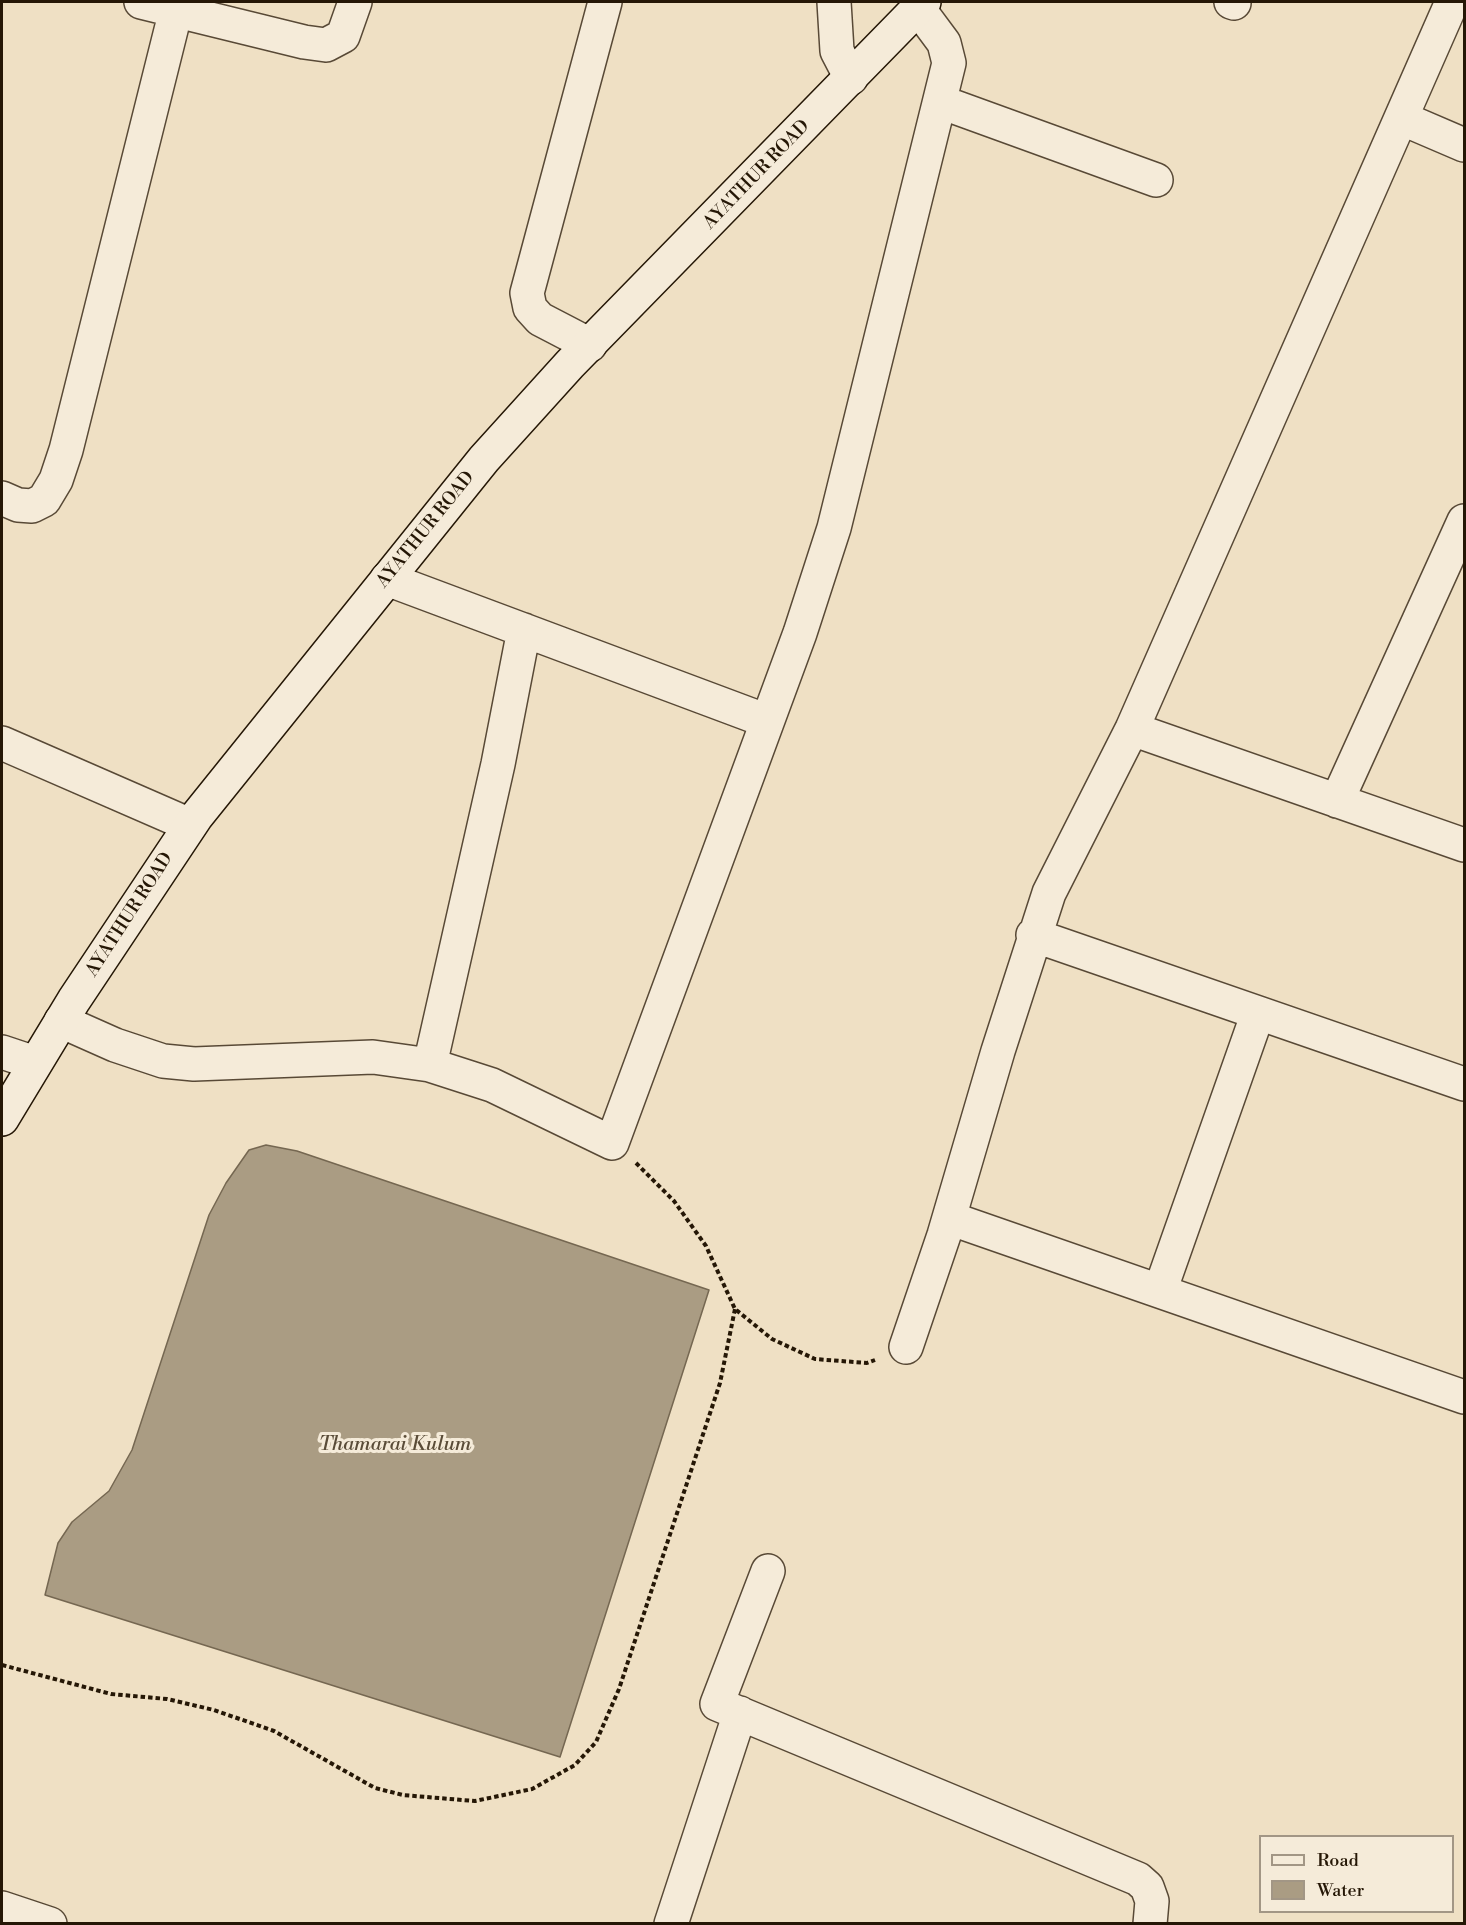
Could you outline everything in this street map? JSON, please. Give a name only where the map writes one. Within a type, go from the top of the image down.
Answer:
[{"type":"street","points":[[141,2],[304,42],[326,45],[343,36],[355,2]]},
{"type":"street","points":[[590,345],[540,319],[530,308],[528,293],[531,271],[605,2]]},
{"type":"street","points":[[834,2],[837,51],[851,78]]},
{"type":"street","points":[[906,1347],[949,1218],[1033,935],[1049,893],[1132,729],[1452,2]]},
{"type":"street","points":[[61,1021],[115,1045],[163,1060],[194,1064],[374,1057],[430,1065],[492,1085],[612,1143],[800,633],[834,528],[949,63],[944,44],[921,5]]},
{"type":"street","name":"AYATHUR ROAD","points":[[2,1119],[61,1021],[190,825],[484,459],[590,345],[921,5]]},
{"type":"street","points":[[2,498],[18,505],[32,506],[44,500],[56,480],[66,450],[176,10]]},
{"type":"street","points":[[941,102],[1156,180]]},
{"type":"street","points":[[1401,118],[1464,145]]},
{"type":"street","points":[[1337,801],[1464,521]]},
{"type":"street","points":[[387,579],[768,721]]},
{"type":"street","points":[[430,1065],[498,764],[524,630]]},
{"type":"street","points":[[1132,729],[1464,845]]},
{"type":"street","points":[[2,743],[190,825]]},
{"type":"street","points":[[1033,935],[1464,1084]]},
{"type":"street","points":[[1160,1291],[1258,1013]]},
{"type":"street","points":[[2,1052],[35,1063]]},
{"type":"street","points":[[949,1218],[1464,1397]]},
{"type":"street","points":[[768,1571],[717,1704],[1138,1879],[1147,1887],[1152,1901],[1149,1923]]},
{"type":"street","points":[[671,1923],[740,1713]]},
{"type":"street","points":[[2,1908],[50,1923]]},
{"type":"path","points":[[612,1143],[648,1173],[674,1201],[706,1246],[735,1309],[772,1339],[815,1359],[867,1363],[906,1347]]},
{"type":"path","points":[[2,1665],[111,1694],[167,1699],[214,1710],[273,1731],[375,1788],[403,1795],[474,1802],[532,1789],[575,1765],[596,1742],[619,1689],[720,1383],[735,1309]]},
{"type":"water","name":"Thamarai Kulum","points":[[266,1145],[297,1151],[709,1290],[560,1757],[45,1595],[58,1543],[72,1522],[109,1491],[132,1450],[209,1215],[226,1183],[249,1150]]}]
